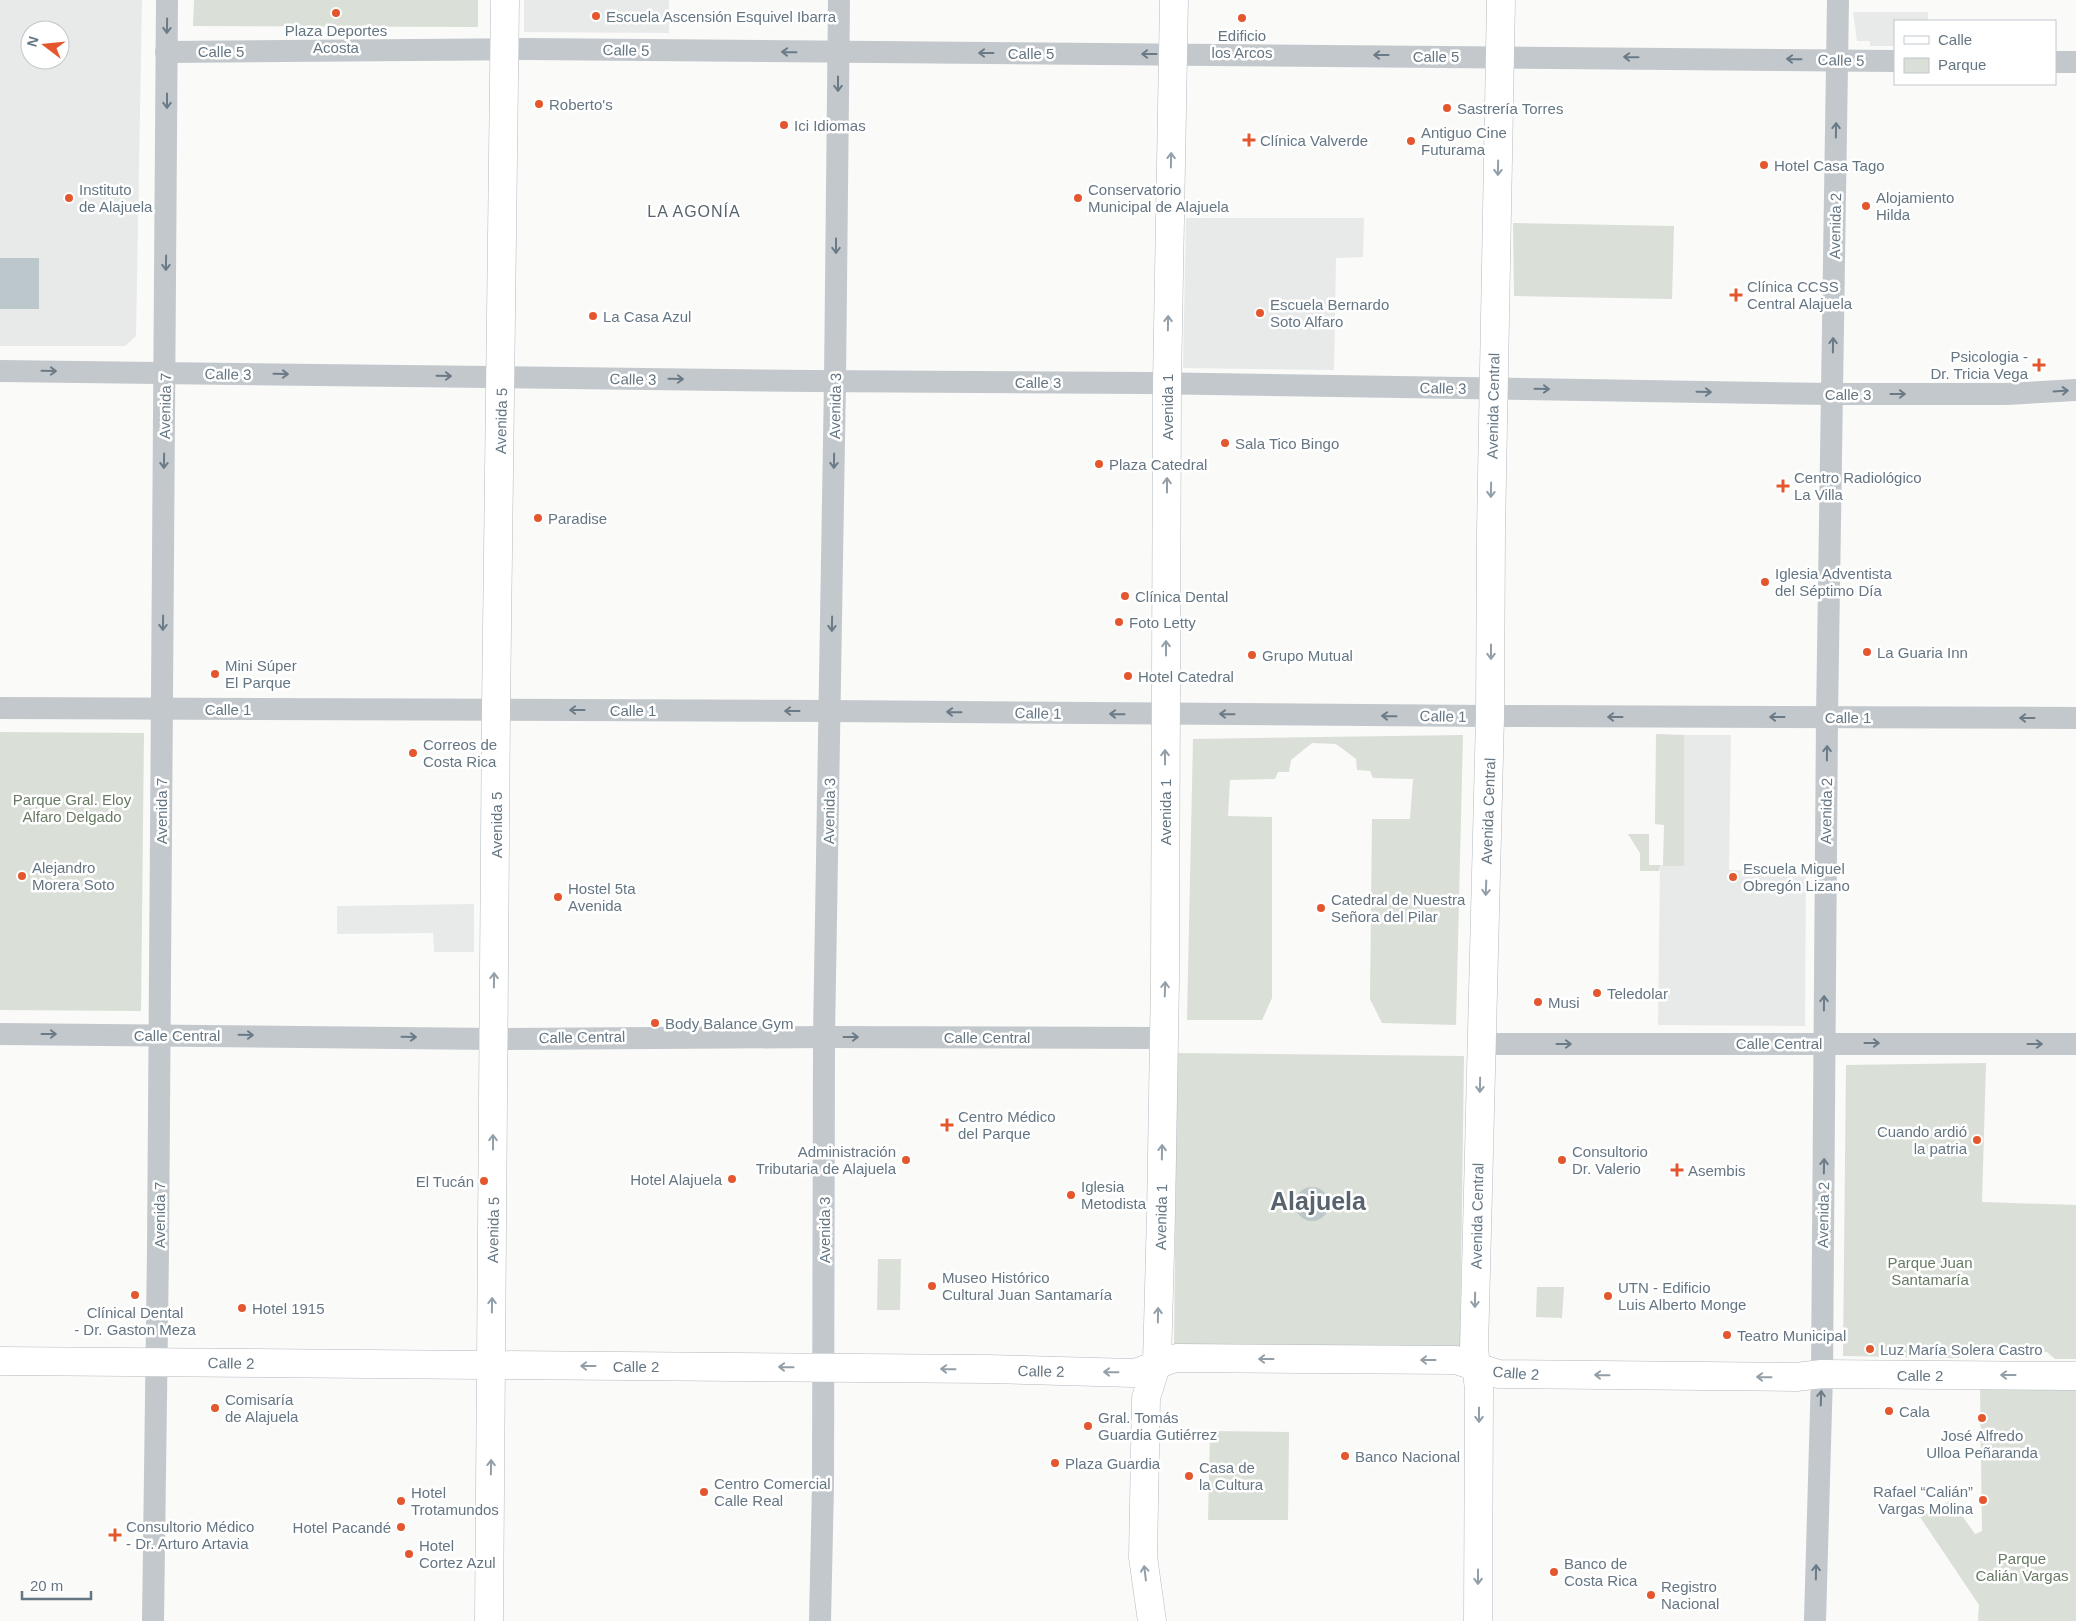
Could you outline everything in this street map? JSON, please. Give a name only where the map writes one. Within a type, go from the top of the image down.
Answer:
[{"type":"street","name":"Avenida 7","points":[[153,1621],[160,1034],[167,0]]},
{"type":"street","name":"Avenida 5","points":[[489,1621],[496,710],[502,377],[505,0]]},
{"type":"street","name":"Avenida 3","points":[[820,1621],[824,1036],[835,381],[838,0]]},
{"type":"street","name":"Avenida 1","points":[[1152,1621],[1143,1557],[1146,1398],[1157,1363],[1164,1038],[1167,384],[1174,0]]},
{"type":"street","name":"Avenida Central","points":[[1478,1621],[1479,1389],[1474,1349],[1490,716],[1493,388],[1501,0]]},
{"type":"street","name":"Avenida 2","points":[[1815,1621],[1822,1374],[1827,717],[1838,0]]},
{"type":"street","name":"Calle 5","points":[[166,52],[504,49],[1894,60]]},
{"type":"street","points":[[2056,62],[2076,62]]},
{"type":"street","name":"Calle 3","points":[[0,371],[1493,388],[1832,394],[2006,394],[2076,390]]},
{"type":"street","name":"Calle 1","points":[[0,708],[2076,718]]},
{"type":"street","name":"Calle Central","points":[[0,1034],[494,1038],[824,1036],[1164,1038]]},
{"type":"street","name":"Calle Central","points":[[1481,1044],[2076,1044]]},
{"type":"street","name":"Calle 2","points":[[0,1361],[822,1368],[1133,1373],[1141,1372],[1157,1363],[1177,1358],[1456,1360],[1498,1374],[1796,1377],[1822,1374],[2076,1376]]},
{"type":"shaded area","name":"Instituto de Alajuela","points":[[0,0],[142,0],[136,336],[125,346],[0,346]]},
{"type":"shaded area","name":"Escuela Ascensión Esquivel Ibarra","points":[[524,0],[669,0],[669,33],[524,32]]},
{"type":"shaded area","points":[[1853,12],[1928,12],[1928,20],[1894,20],[1894,46],[1870,46],[1870,41],[1857,41]]},
{"type":"shaded area","name":"Escuela Bernardo Soto Alfaro","points":[[1186,218],[1364,218],[1363,257],[1336,258],[1334,370],[1183,368]]},
{"type":"shaded area","points":[[0,258],[39,258],[39,309],[0,309]]},
{"type":"shaded area","name":"Escuela Miguel Obregón Lizano","points":[[1684,735],[1731,735],[1729,870],[1806,871],[1805,1026],[1658,1025],[1660,865],[1684,865]]},
{"type":"shaded area","points":[[474,904],[474,952],[434,952],[433,933],[337,934],[337,906]]},
{"type":"shaded area","points":[[1312,1187],[1319,1188],[1324,1192],[1328,1197],[1328,1211],[1324,1216],[1319,1220],[1312,1221],[1305,1220],[1300,1216],[1296,1211],[1295,1204],[1296,1197],[1300,1192],[1305,1188]]},
{"type":"green space","name":"Plaza Deportes Acosta","points":[[194,0],[478,0],[478,27],[193,26]]},
{"type":"green space","points":[[1513,223],[1674,226],[1672,299],[1514,296]]},
{"type":"green space","name":"Parque Gral. Eloy Alfaro Delgado","points":[[0,732],[144,733],[141,1011],[0,1010]]},
{"type":"green space","points":[[1656,734],[1684,735],[1684,866],[1663,866],[1664,825],[1655,824]]},
{"type":"green space","points":[[1463,735],[1456,1025],[1382,1023],[1370,999],[1372,819],[1410,819],[1413,779],[1373,778],[1370,771],[1357,770],[1356,759],[1336,744],[1312,743],[1291,760],[1289,772],[1278,772],[1275,779],[1230,780],[1228,816],[1272,817],[1272,998],[1262,1020],[1187,1020],[1193,739]]},
{"type":"green space","points":[[1628,834],[1649,834],[1649,865],[1660,865],[1659,871],[1640,871],[1640,853]]},
{"type":"green space","points":[[1177,1053],[1464,1056],[1460,1350],[1174,1347]]},
{"type":"green space","name":"Parque Juan Santamaría","points":[[1986,1063],[1982,1202],[2076,1205],[2076,1359],[2055,1359],[2047,1352],[1965,1351],[1959,1358],[1843,1356],[1846,1065]]},
{"type":"green space","points":[[878,1259],[901,1259],[900,1310],[877,1310]]},
{"type":"green space","points":[[1537,1287],[1564,1287],[1562,1318],[1536,1317]]},
{"type":"green space","name":"Parque Calián Vargas","points":[[1980,1387],[2076,1388],[2076,1621],[1978,1621],[1979,1605],[1920,1517],[1951,1500],[1975,1534],[1982,1531]]},
{"type":"green space","points":[[1210,1431],[1289,1432],[1288,1520],[1208,1520]]},
{"type":"place","name":"Plaza Deportes Acosta","points":[[336,13]]},
{"type":"place","name":"Escuela Ascensión Esquivel Ibarra","points":[[596,16]]},
{"type":"place","name":"Edificio los Arcos","points":[[1242,18]]},
{"type":"place","name":"Roberto's","points":[[539,104]]},
{"type":"place","name":"Sastrería Torres","points":[[1447,108]]},
{"type":"place","name":"Ici Idiomas","points":[[784,125]]},
{"type":"place","name":"Clínica Valverde","points":[[1249,140]]},
{"type":"place","name":"Antiguo Cine Futurama","points":[[1411,141]]},
{"type":"place","name":"Hotel Casa Tago","points":[[1764,165]]},
{"type":"place","name":"Instituto de Alajuela","points":[[69,198]]},
{"type":"place","name":"Conservatorio Municipal de Alajuela","points":[[1078,198]]},
{"type":"place","name":"Alojamiento Hilda","points":[[1866,206]]},
{"type":"place","name":"Clínica CCSS Central Alajuela","points":[[1736,295]]},
{"type":"place","name":"Escuela Bernardo Soto Alfaro","points":[[1260,313]]},
{"type":"place","name":"La Casa Azul","points":[[593,316]]},
{"type":"place","name":"Psicologia - Dr. Tricia Vega","points":[[2039,365]]},
{"type":"place","name":"Sala Tico Bingo","points":[[1225,443]]},
{"type":"place","name":"Plaza Catedral","points":[[1099,464]]},
{"type":"place","name":"Centro Radiológico La Villa","points":[[1783,486]]},
{"type":"place","name":"Paradise","points":[[538,518]]},
{"type":"place","name":"Iglesia Adventista del Séptimo Día","points":[[1765,582]]},
{"type":"place","name":"Clínica Dental","points":[[1125,596]]},
{"type":"place","name":"Foto Letty","points":[[1119,622]]},
{"type":"place","name":"La Guaria Inn","points":[[1867,652]]},
{"type":"place","name":"Grupo Mutual","points":[[1252,655]]},
{"type":"place","name":"Mini Súper El Parque","points":[[215,674]]},
{"type":"place","name":"Hotel Catedral","points":[[1128,676]]},
{"type":"place","name":"Correos de Costa Rica","points":[[413,753]]},
{"type":"place","name":"Alejandro Morera Soto","points":[[22,876]]},
{"type":"place","name":"Escuela Miguel Obregón Lizano","points":[[1733,877]]},
{"type":"place","name":"Hostel 5ta Avenida","points":[[558,897]]},
{"type":"place","name":"Catedral de Nuestra Señora del Pilar","points":[[1321,908]]},
{"type":"place","name":"Teledolar","points":[[1597,993]]},
{"type":"place","name":"Musi","points":[[1538,1002]]},
{"type":"place","name":"Body Balance Gym","points":[[655,1023]]},
{"type":"place","name":"Centro Médico del Parque","points":[[947,1125]]},
{"type":"place","name":"Cuando ardió la patria","points":[[1977,1140]]},
{"type":"place","name":"Administración Tributaria de Alajuela","points":[[906,1160]]},
{"type":"place","name":"Consultorio Dr. Valerio","points":[[1562,1160]]},
{"type":"place","name":"Asembis","points":[[1677,1170]]},
{"type":"place","name":"Hotel Alajuela","points":[[732,1179]]},
{"type":"place","name":"El Tucán","points":[[484,1181]]},
{"type":"place","name":"Iglesia Metodista","points":[[1071,1195]]},
{"type":"place","name":"Museo Histórico Cultural Juan Santamaría","points":[[932,1286]]},
{"type":"place","name":"Clínical Dental - Dr. Gaston Meza","points":[[135,1295]]},
{"type":"place","name":"UTN - Edificio Luis Alberto Monge","points":[[1608,1296]]},
{"type":"place","name":"Hotel 1915","points":[[242,1308]]},
{"type":"place","name":"Teatro Municipal","points":[[1727,1335]]},
{"type":"place","name":"Luz María Solera Castro","points":[[1870,1349]]},
{"type":"place","name":"Comisaría de Alajuela","points":[[215,1408]]},
{"type":"place","name":"Cala","points":[[1889,1411]]},
{"type":"place","name":"José Alfredo Ulloa Peñaranda","points":[[1982,1418]]},
{"type":"place","name":"Gral. Tomás Guardia Gutiérrez","points":[[1088,1426]]},
{"type":"place","name":"Banco Nacional","points":[[1345,1456]]},
{"type":"place","name":"Plaza Guardia","points":[[1055,1463]]},
{"type":"place","name":"Casa de la Cultura","points":[[1189,1476]]},
{"type":"place","name":"Centro Comercial Calle Real","points":[[704,1492]]},
{"type":"place","name":"Rafael “Calián” Vargas Molina","points":[[1983,1500]]},
{"type":"place","name":"Hotel Trotamundos","points":[[401,1501]]},
{"type":"place","name":"Hotel Pacandé","points":[[401,1527]]},
{"type":"place","name":"Consultorio Médico - Dr. Arturo Artavia","points":[[115,1535]]},
{"type":"place","name":"Hotel Cortez Azul","points":[[409,1554]]},
{"type":"place","name":"Banco de Costa Rica","points":[[1554,1572]]},
{"type":"place","name":"Registro Nacional","points":[[1651,1595]]},
{"type":"district","name":"LA AGONÍA","points":[[694,211]]},
{"type":"district","name":"Alajuela","points":[[1318,1201]]}]
